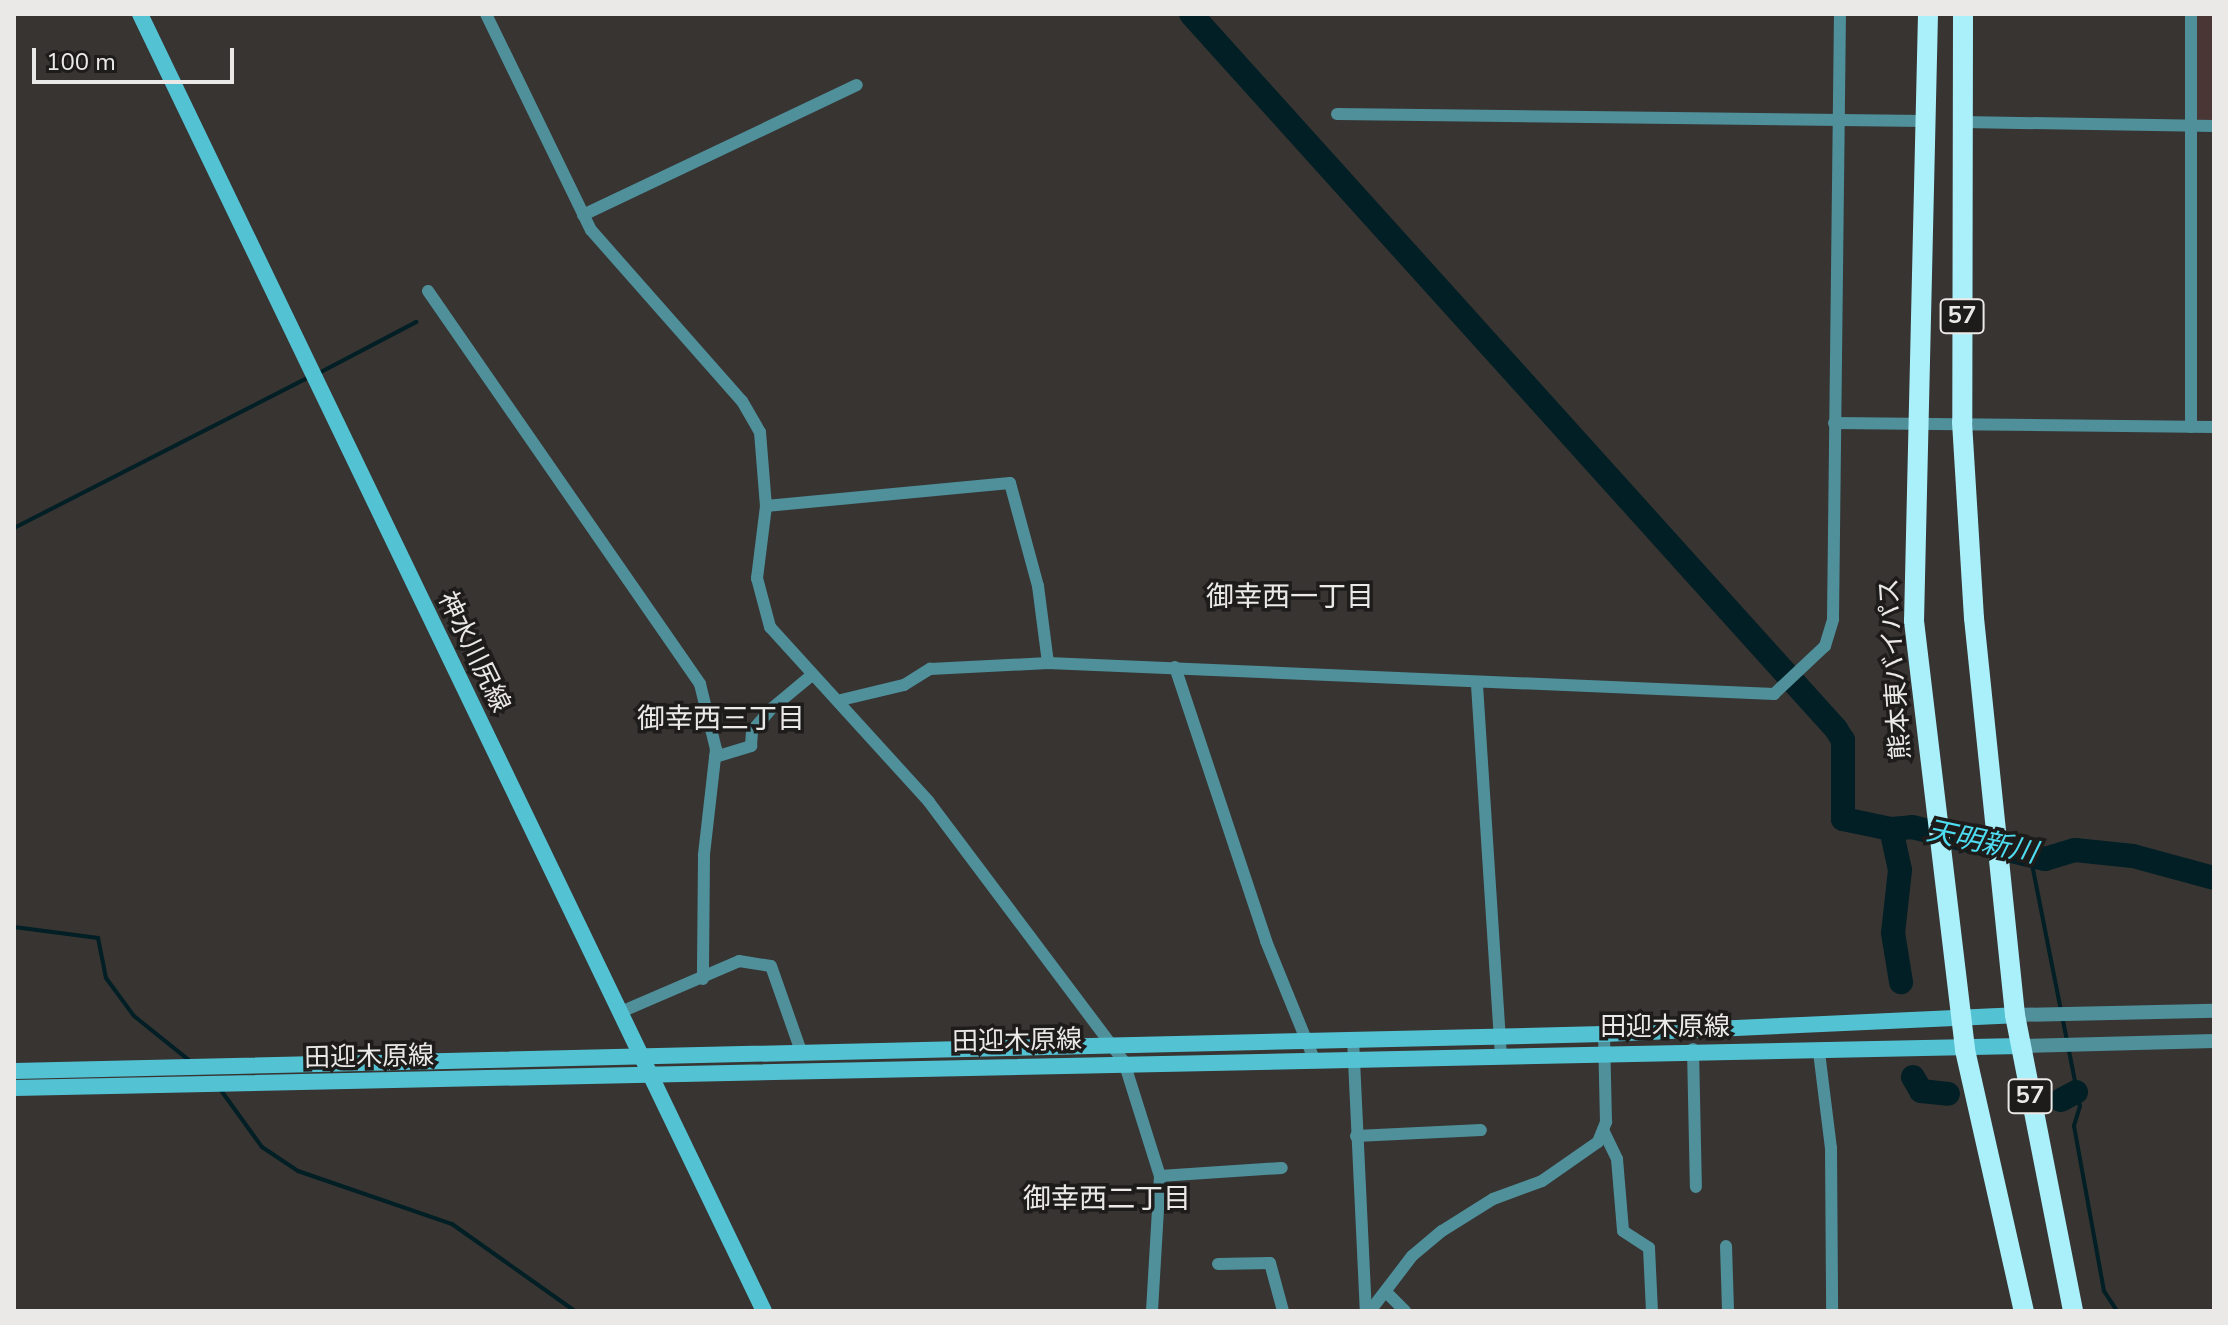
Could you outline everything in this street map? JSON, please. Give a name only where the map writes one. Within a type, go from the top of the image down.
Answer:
[{"type":"highway","name":"熊本東バイパス","points":[[1928,14],[1914,621],[1942,888],[1965,1050],[2024,1311]]},
{"type":"highway","name":"57","points":[[1963,14],[1962,422],[1974,618],[1998,879],[2015,1015],[2073,1311]]},
{"type":"main road","name":"神水川尻線","points":[[140,14],[644,1053],[764,1311]]},
{"type":"main road","name":"田迎木原線","points":[[14,1088],[124,1085],[229,1075],[644,1053],[1353,1039],[1500,1045],[1604,1043],[2015,1015]]},
{"type":"main road","name":"田迎木原線","points":[[1604,1043],[1819,1052],[2021,1046]]},
{"type":"main road","name":"田迎木原線","points":[[14,1071],[119,1069],[229,1075],[652,1073],[1353,1057],[1500,1045]]},
{"type":"street","points":[[486,14],[583,215],[742,401],[760,432],[766,506],[759,595],[770,627],[812,675],[841,700],[929,802],[1124,1062],[1160,1176],[1152,1311]]},
{"type":"street","points":[[841,700],[904,685],[930,669],[1048,663],[1175,667],[1477,685],[1774,694],[1825,646],[1833,619],[1840,14]]},
{"type":"street","points":[[2191,14],[2191,427]]},
{"type":"street","points":[[583,215],[857,85]]},
{"type":"street","points":[[1337,114],[1925,121]]},
{"type":"street","points":[[1962,122],[2214,126]]},
{"type":"street","points":[[428,291],[700,684],[715,757],[703,979]]},
{"type":"street","points":[[1834,423],[2214,427]]},
{"type":"street","points":[[766,506],[1010,483],[1038,586],[1048,663]]},
{"type":"street","points":[[1175,667],[1266,941],[1313,1057]]},
{"type":"street","points":[[715,757],[751,746],[752,731],[771,709],[812,675]]},
{"type":"street","points":[[1477,685],[1500,1045]]},
{"type":"street","points":[[623,1011],[739,961],[771,966],[801,1051]]},
{"type":"street","points":[[2015,1015],[2214,1011]]},
{"type":"street","points":[[1353,1039],[1368,1311]]},
{"type":"street","points":[[2021,1046],[2214,1041]]},
{"type":"street","points":[[1368,1311],[1442,1231],[1493,1199],[1542,1181],[1598,1142],[1603,1130],[1604,1043]]},
{"type":"street","points":[[1693,1049],[1696,1187]]},
{"type":"street","points":[[1819,1052],[1831,1148],[1832,1311]]},
{"type":"street","points":[[1356,1136],[1481,1130]]},
{"type":"street","points":[[1603,1130],[1617,1159],[1623,1231],[1649,1248],[1652,1311]]},
{"type":"street","points":[[1160,1176],[1282,1168]]},
{"type":"street","points":[[1726,1246],[1728,1311]]},
{"type":"street","points":[[1218,1264],[1270,1263],[1283,1311]]},
{"type":"street","points":[[1386,1292],[1405,1311]]},
{"type":"shaded area","points":[[2193,14],[2214,14],[2214,126],[2193,126]]},
{"type":"waterway","points":[[1191,14],[1836,729],[1843,740],[1843,819],[1891,829],[1900,870],[1893,933],[1901,982]]},
{"type":"waterway","points":[[319,373],[416,322]]},
{"type":"waterway","points":[[14,528],[311,376]]},
{"type":"waterway","name":"天明新川","points":[[1891,829],[1912,827],[2045,859],[2075,850],[2133,856],[2214,878]]},
{"type":"waterway","points":[[2030,854],[2080,1106],[2074,1126],[2104,1291],[2117,1311]]},
{"type":"waterway","points":[[14,927],[98,938],[106,978],[134,1016],[190,1061]]},
{"type":"waterway","points":[[1913,1077],[1921,1091],[1948,1094]]},
{"type":"waterway","points":[[220,1089],[262,1147],[298,1171],[452,1224],[575,1311]]},
{"type":"waterway","points":[[2061,1100],[2076,1092]]},
{"type":"district","name":"御幸西一丁目","points":[[1290,597]]},
{"type":"district","name":"御幸西三丁目","points":[[721,719]]},
{"type":"district","name":"御幸西二丁目","points":[[1107,1199]]}]
